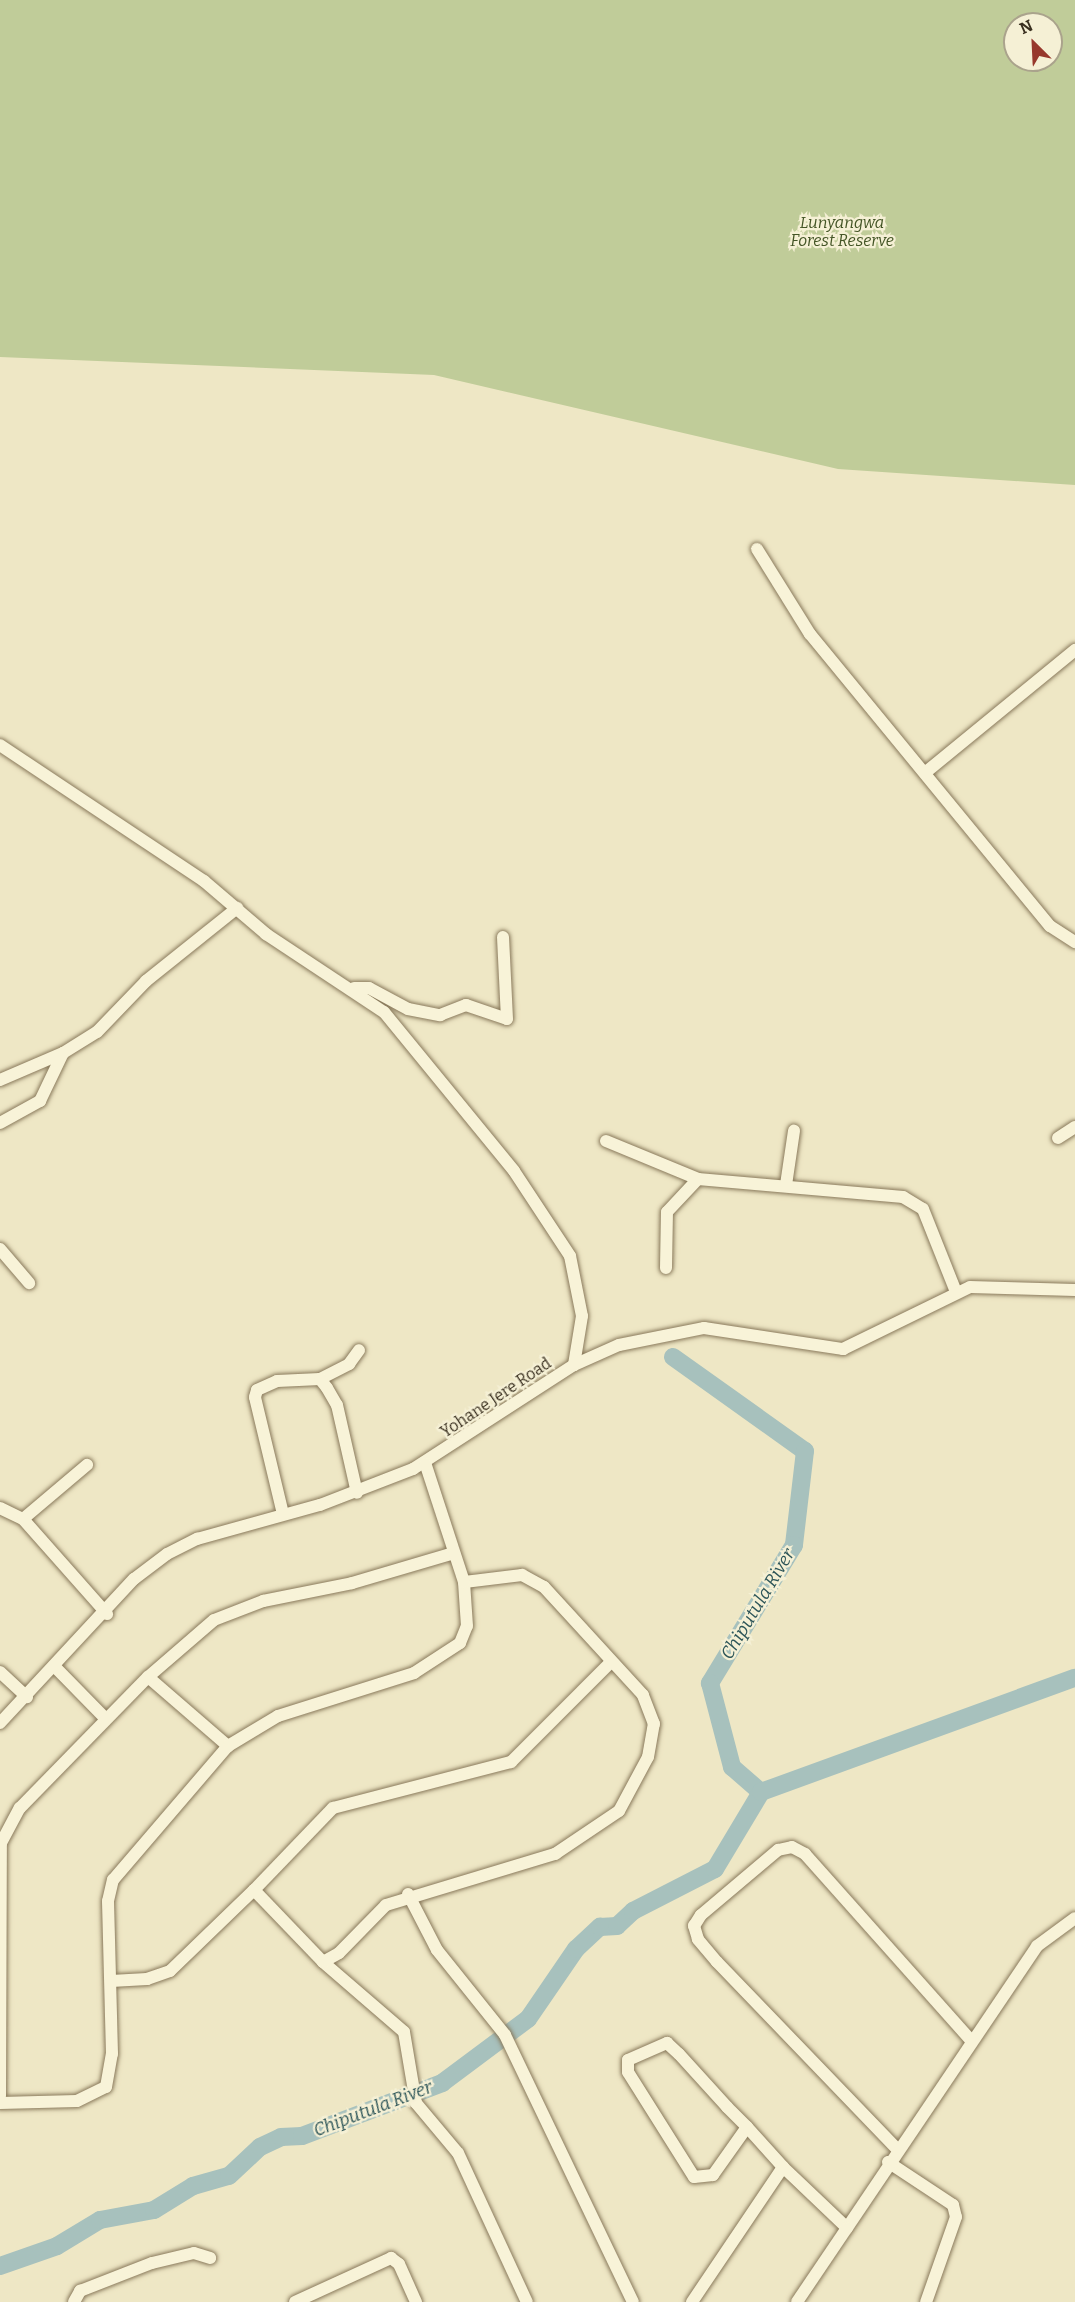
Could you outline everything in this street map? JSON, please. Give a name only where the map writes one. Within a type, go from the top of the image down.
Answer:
[{"type":"street","points":[[757,549],[810,634],[926,772],[1050,926],[1073,938]]},
{"type":"street","points":[[926,772],[1075,650]]},
{"type":"street","points":[[0,745],[237,908],[266,934],[354,988],[384,1012],[463,1105],[560,1239],[578,1279],[582,1316],[574,1365]]},
{"type":"street","points":[[0,1080],[63,1053],[96,1032],[146,981],[237,908]]},
{"type":"street","points":[[354,988],[369,988],[408,1009],[440,1015],[466,1005],[507,1019],[503,937]]},
{"type":"street","points":[[0,1123],[40,1101],[63,1053]]},
{"type":"street","points":[[1058,1138],[1075,1127]]},
{"type":"street","points":[[786,1185],[794,1131]]},
{"type":"street","points":[[606,1141],[698,1179],[882,1193],[916,1202],[956,1292]]},
{"type":"street","points":[[666,1268],[667,1212],[698,1179]]},
{"type":"street","points":[[0,1249],[29,1283]]},
{"type":"street","name":"Yohane Jere Road","points":[[0,1723],[107,1614],[134,1579],[167,1554],[207,1535],[357,1493],[425,1463],[574,1365],[619,1345],[704,1328],[843,1348],[879,1335],[956,1292],[1075,1290]]},
{"type":"street","points":[[283,1514],[257,1390],[277,1381],[320,1379],[349,1364],[359,1350]]},
{"type":"street","points":[[320,1379],[337,1405],[357,1493]]},
{"type":"street","points":[[0,2103],[77,2101],[106,2087],[112,2054],[108,1901],[118,1869],[228,1746],[278,1716],[414,1673],[443,1658],[460,1643],[467,1626],[464,1582],[425,1463]]},
{"type":"street","points":[[23,1519],[87,1465]]},
{"type":"street","points":[[0,1508],[23,1519],[107,1614]]},
{"type":"street","points":[[0,2096],[4,1832],[34,1792],[148,1677],[214,1620],[237,1609],[352,1584],[454,1553]]},
{"type":"street","points":[[323,1962],[339,1953],[386,1905],[408,1894],[555,1854],[619,1811],[648,1757],[654,1724],[643,1695],[544,1587],[522,1575],[464,1582]]},
{"type":"street","points":[[111,1981],[147,1979],[170,1971],[254,1890],[333,1808],[511,1762],[611,1662]]},
{"type":"street","points":[[56,1668],[106,1719]]},
{"type":"street","points":[[0,1672],[27,1697]]},
{"type":"street","points":[[148,1677],[228,1746]]},
{"type":"street","points":[[897,2149],[717,1962],[698,1938],[694,1926],[701,1915],[778,1850],[792,1847],[806,1854],[970,2039]]},
{"type":"street","points":[[254,1890],[323,1962],[404,2032],[416,2103],[458,2153],[527,2302]]},
{"type":"street","points":[[408,1894],[437,1950],[505,2035],[633,2302]]},
{"type":"street","points":[[798,2302],[970,2039],[1002,2005],[1038,1946],[1075,1918]]},
{"type":"street","points":[[747,2127],[713,2175],[694,2177],[628,2072],[628,2060],[667,2043],[747,2127],[783,2167],[847,2228]]},
{"type":"street","points":[[888,2162],[952,2205],[956,2217],[926,2302]]},
{"type":"street","points":[[692,2302],[783,2167]]},
{"type":"street","points":[[74,2302],[80,2290],[152,2263],[194,2253],[210,2258]]},
{"type":"street","points":[[295,2302],[391,2258],[399,2264],[416,2302]]},
{"type":"green space","name":"Lunyangwa Forest Reserve","points":[[0,0],[1075,0],[1075,485],[838,469],[434,375],[0,357]]},
{"type":"waterway","name":"Chiputula River","points":[[673,1357],[805,1451],[794,1545],[710,1683],[732,1767],[761,1792]]},
{"type":"waterway","name":"Chiputula River","points":[[0,2266],[57,2246],[100,2220],[154,2210],[193,2186],[229,2176],[260,2147],[281,2137],[302,2136],[442,2083],[528,2019],[576,1949],[600,1927],[617,1926],[633,1911],[715,1869],[761,1792],[1075,1678]]}]
